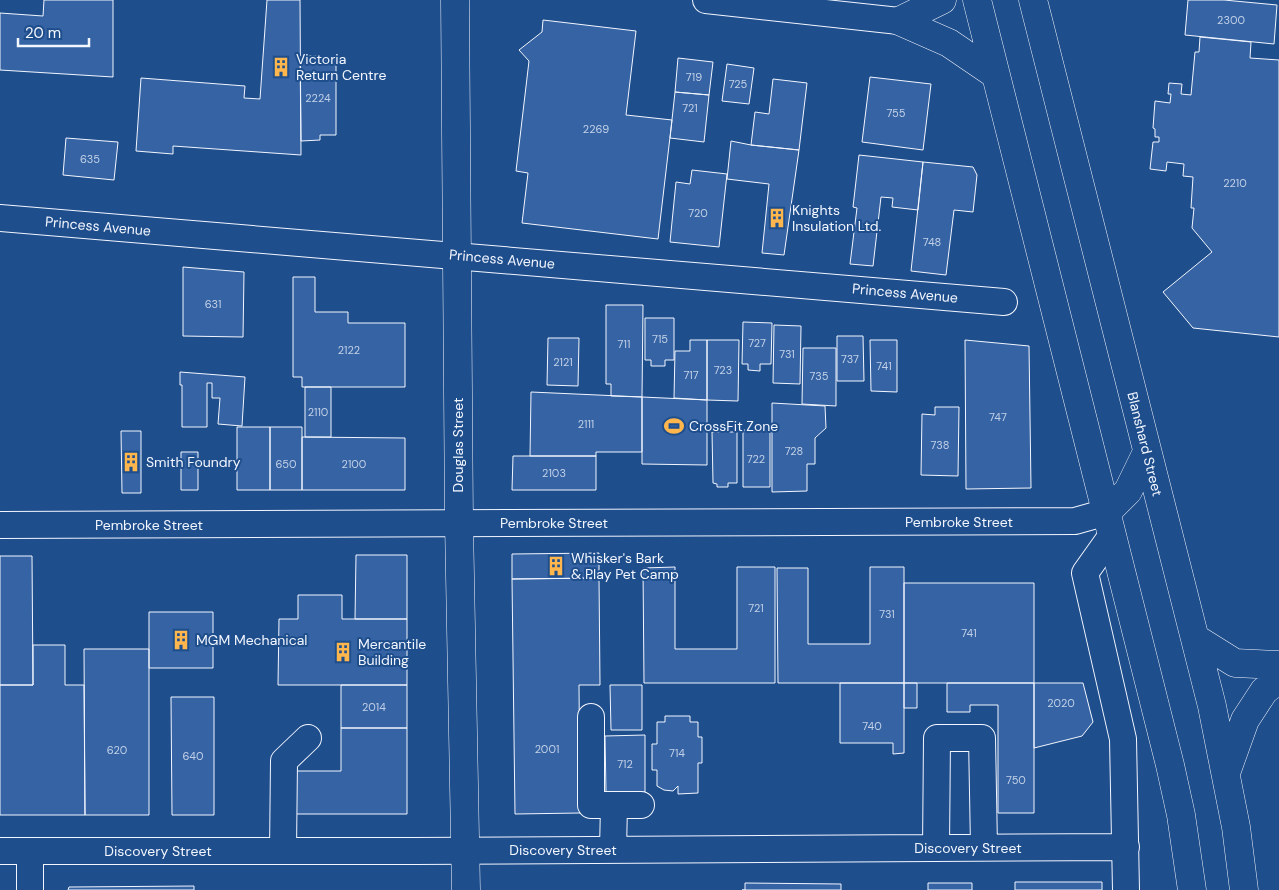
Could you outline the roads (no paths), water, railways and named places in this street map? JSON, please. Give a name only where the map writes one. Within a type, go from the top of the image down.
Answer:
[{"type":"main road","name":"Douglas Street","points":[[455,0],[459,523],[466,890]]},
{"type":"main road","points":[[899,21],[942,0]]},
{"type":"main road","points":[[977,0],[1170,765],[1181,815],[1192,890]]},
{"type":"main road","name":"Blanshard Street","points":[[1033,0],[1212,706],[1236,827],[1244,890]]},
{"type":"main road","points":[[899,21],[949,42],[996,75]]},
{"type":"main road","points":[[1109,524],[1147,452]]},
{"type":"main road","points":[[1195,638],[1235,663],[1279,665]]},
{"type":"main road","points":[[1226,773],[1245,720],[1264,691],[1279,679]]},
{"type":"street","points":[[706,0],[899,21]]},
{"type":"street","name":"Princess Avenue","points":[[0,218],[1004,302]]},
{"type":"street","name":"Pembroke Street","points":[[0,525],[1075,521],[1109,524]]},
{"type":"street","points":[[1109,524],[1085,573],[1123,739],[1126,890]]},
{"type":"street","points":[[590,717],[591,805],[641,805]]},
{"type":"street","points":[[283,851],[284,761],[308,738]]},
{"type":"street","points":[[936,848],[936,738],[982,738],[984,848]]},
{"type":"street","points":[[613,850],[614,805]]},
{"type":"street","name":"Discovery Street","points":[[0,851],[466,851],[1126,847]]},
{"type":"street","points":[[30,851],[30,890]]},
{"type":"place","name":"Victoria Return Centre","points":[[281,67]]},
{"type":"place","name":"Knights Insulation Ltd.","points":[[777,218]]},
{"type":"place","name":"CrossFit Zone","points":[[674,426]]},
{"type":"place","name":"Smith Foundry","points":[[131,462]]},
{"type":"place","name":"Whisker's Bark & Play Pet Camp","points":[[556,566]]},
{"type":"place","name":"MGM Mechanical","points":[[181,640]]},
{"type":"place","name":"Mercantile Building","points":[[343,652]]}]
